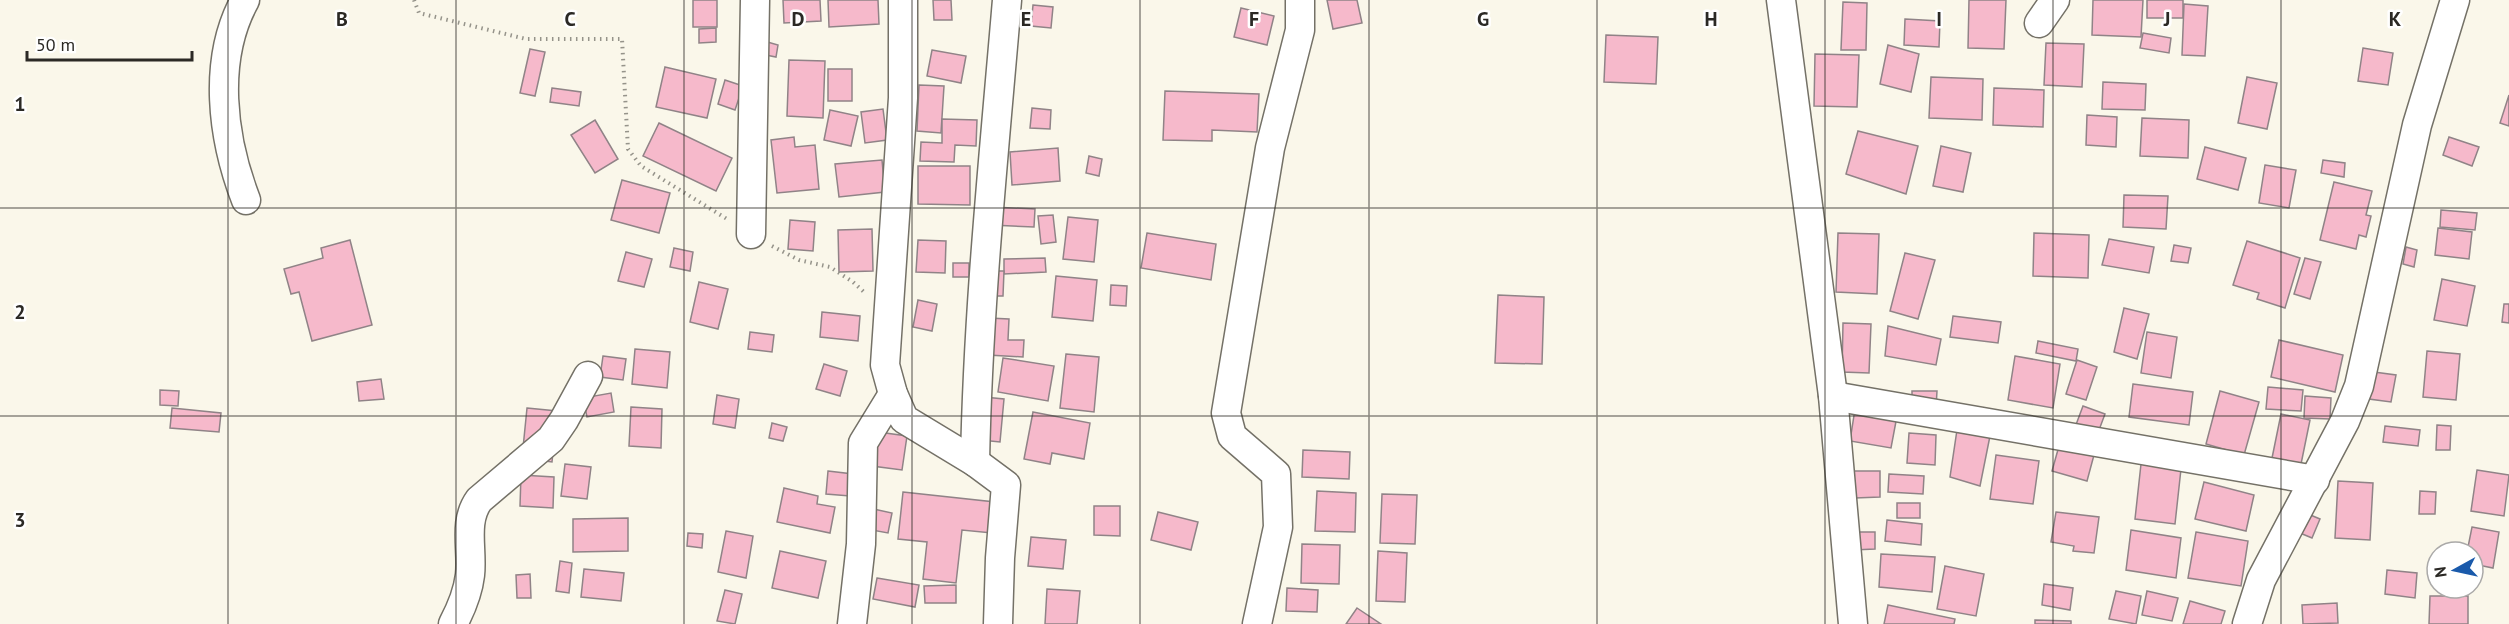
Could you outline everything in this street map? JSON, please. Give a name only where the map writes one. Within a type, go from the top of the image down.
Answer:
[{"type":"street","points":[[245,0],[228,46],[225,76],[226,120],[233,167],[246,200]]},
{"type":"street","points":[[751,234],[755,0]]},
{"type":"street","points":[[903,0],[903,98],[885,365],[893,394],[904,419],[975,462],[1006,485],[998,624]]},
{"type":"street","points":[[975,462],[977,367],[986,235],[1007,0]]},
{"type":"street","points":[[1257,624],[1278,527],[1276,474],[1232,436],[1226,413],[1270,148],[1300,30],[1300,0]]},
{"type":"street","points":[[1781,0],[1833,396],[1853,624]]},
{"type":"street","points":[[2039,22],[2055,0]]},
{"type":"street","points":[[2247,624],[2261,580],[2345,421],[2359,386],[2416,125],[2455,0]]},
{"type":"street","points":[[453,624],[462,607],[470,574],[470,519],[473,508],[479,500],[550,439],[588,376]]},
{"type":"street","points":[[852,624],[861,544],[863,442],[893,394]]},
{"type":"street","points":[[1833,396],[2314,480]]},
{"type":"path","points":[[414,0],[419,13],[526,39],[622,39],[628,149],[640,166],[751,234],[799,260],[830,267],[854,282],[889,316]]},
{"type":"building","points":[[693,0],[717,0],[717,27],[693,27]]},
{"type":"building","points":[[783,0],[820,0],[821,21],[784,23]]},
{"type":"building","points":[[828,0],[878,0],[879,24],[829,27]]},
{"type":"building","points":[[933,0],[951,0],[952,20],[934,20]]},
{"type":"building","points":[[1327,0],[1357,0],[1362,23],[1333,29]]},
{"type":"building","points":[[1969,0],[2006,0],[2004,49],[1968,48]]},
{"type":"building","points":[[2093,0],[2143,0],[2141,37],[2092,35]]},
{"type":"building","points":[[2147,0],[2183,0],[2183,18],[2147,18]]},
{"type":"building","points":[[1843,2],[1867,3],[1866,50],[1841,50]]},
{"type":"building","points":[[2184,4],[2208,6],[2205,56],[2182,55]]},
{"type":"building","points":[[1033,5],[1053,7],[1051,28],[1031,26]]},
{"type":"building","points":[[1241,8],[1274,16],[1267,45],[1234,37]]},
{"type":"building","points":[[1905,19],[1940,21],[1939,47],[1904,45]]},
{"type":"building","points":[[716,28],[716,42],[699,43],[699,29]]},
{"type":"building","points":[[2143,33],[2171,38],[2169,53],[2140,48]]},
{"type":"building","points":[[1606,35],[1658,37],[1656,84],[1604,82]]},
{"type":"building","points":[[764,41],[778,45],[776,57],[761,54]]},
{"type":"building","points":[[2046,43],[2084,44],[2082,87],[2044,85]]},
{"type":"building","points":[[1888,45],[1919,54],[1911,92],[1880,84]]},
{"type":"building","points":[[2363,48],[2393,53],[2388,85],[2358,81]]},
{"type":"building","points":[[530,49],[545,52],[535,96],[520,93]]},
{"type":"building","points":[[932,50],[966,56],[961,83],[927,76]]},
{"type":"building","points":[[1815,54],[1859,55],[1857,107],[1814,106]]},
{"type":"building","points":[[789,60],[825,61],[823,118],[787,116]]},
{"type":"building","points":[[665,67],[716,79],[707,118],[656,107]]},
{"type":"building","points":[[828,69],[852,69],[852,101],[828,101]]},
{"type":"building","points":[[1931,77],[1983,79],[1982,120],[1929,118]]},
{"type":"building","points":[[2247,77],[2277,83],[2267,129],[2238,123]]},
{"type":"building","points":[[725,80],[743,86],[735,110],[718,104]]},
{"type":"building","points":[[2103,82],[2146,84],[2145,110],[2102,109]]},
{"type":"building","points":[[919,85],[944,86],[941,133],[917,131]]},
{"type":"building","points":[[552,88],[581,92],[579,106],[550,102]]},
{"type":"building","points":[[1994,88],[2044,90],[2043,127],[1993,125]]},
{"type":"building","points":[[1165,91],[1259,94],[1257,132],[1212,130],[1212,141],[1163,140]]},
{"type":"building","points":[[2509,95],[2509,126],[2500,123]]},
{"type":"building","points":[[1032,108],[1051,110],[1050,129],[1030,128]]},
{"type":"building","points":[[883,109],[887,140],[865,143],[861,112]]},
{"type":"building","points":[[830,110],[858,116],[851,146],[824,140]]},
{"type":"building","points":[[2087,115],[2117,117],[2116,147],[2086,145]]},
{"type":"building","points":[[2142,118],[2189,120],[2188,158],[2140,156]]},
{"type":"building","points":[[942,119],[977,120],[976,146],[955,145],[954,162],[920,161],[921,142],[942,143]]},
{"type":"building","points":[[595,120],[618,159],[595,173],[571,135]]},
{"type":"building","points":[[659,123],[732,158],[716,191],[643,156]]},
{"type":"building","points":[[1858,131],[1918,146],[1906,194],[1846,174]]},
{"type":"building","points":[[794,137],[795,147],[815,145],[819,189],[777,193],[771,140]]},
{"type":"building","points":[[2449,137],[2479,147],[2472,166],[2443,155]]},
{"type":"building","points":[[1941,146],[1971,153],[1963,192],[1933,186]]},
{"type":"building","points":[[2205,147],[2246,158],[2238,190],[2197,179]]},
{"type":"building","points":[[1058,148],[1060,181],[1012,185],[1010,152]]},
{"type":"building","points":[[1089,156],[1102,159],[1099,176],[1086,173]]},
{"type":"building","points":[[882,160],[885,192],[839,197],[835,164]]},
{"type":"building","points":[[2323,160],[2345,163],[2344,177],[2321,173]]},
{"type":"building","points":[[2265,165],[2296,170],[2289,208],[2259,203]]},
{"type":"building","points":[[918,166],[970,166],[970,205],[918,204]]},
{"type":"building","points":[[622,180],[670,193],[659,233],[611,220]]},
{"type":"building","points":[[2334,182],[2372,191],[2366,215],[2371,216],[2366,237],[2359,235],[2356,249],[2320,240]]},
{"type":"building","points":[[2124,195],[2168,196],[2166,229],[2123,227]]},
{"type":"building","points":[[992,207],[1035,209],[1034,227],[991,225]]},
{"type":"building","points":[[2441,210],[2477,213],[2475,230],[2440,227]]},
{"type":"building","points":[[1053,215],[1056,242],[1041,244],[1038,216]]},
{"type":"building","points":[[1068,217],[1098,220],[1094,262],[1063,259]]},
{"type":"building","points":[[790,220],[815,222],[813,251],[788,249]]},
{"type":"building","points":[[2438,228],[2472,232],[2469,259],[2435,255]]},
{"type":"building","points":[[872,229],[873,271],[839,272],[838,230]]},
{"type":"building","points":[[1147,233],[1216,244],[1211,280],[1141,268]]},
{"type":"building","points":[[1838,233],[1879,234],[1877,294],[1836,292]]},
{"type":"building","points":[[2034,233],[2089,235],[2088,278],[2033,276]]},
{"type":"building","points":[[2109,239],[2154,247],[2149,273],[2102,265]]},
{"type":"building","points":[[350,240],[372,325],[312,341],[299,292],[291,294],[284,269],[323,258],[321,248]]},
{"type":"building","points":[[918,240],[946,241],[945,273],[916,272]]},
{"type":"building","points":[[2247,241],[2300,258],[2285,308],[2257,299],[2259,293],[2233,285]]},
{"type":"building","points":[[2174,245],[2191,248],[2188,263],[2171,261]]},
{"type":"building","points":[[2406,247],[2417,250],[2414,267],[2403,264]]},
{"type":"building","points":[[674,248],[693,252],[690,271],[670,267]]},
{"type":"building","points":[[626,252],[652,259],[644,287],[618,281]]},
{"type":"building","points":[[1905,253],[1935,260],[1918,319],[1890,311]]},
{"type":"building","points":[[1045,258],[1046,272],[1004,274],[1004,259]]},
{"type":"building","points":[[2305,258],[2321,262],[2310,299],[2294,294]]},
{"type":"building","points":[[953,263],[969,263],[969,277],[953,277]]},
{"type":"building","points":[[989,271],[1004,271],[1003,296],[988,296]]},
{"type":"building","points":[[1056,276],[1097,280],[1093,321],[1052,317]]},
{"type":"building","points":[[2442,279],[2475,286],[2467,326],[2434,320]]},
{"type":"building","points":[[699,282],[728,289],[718,329],[690,322]]},
{"type":"building","points":[[1111,285],[1127,286],[1126,306],[1110,305]]},
{"type":"building","points":[[1498,295],[1544,297],[1542,364],[1495,363]]},
{"type":"building","points":[[918,300],[937,304],[932,331],[913,327]]},
{"type":"building","points":[[2504,304],[2509,304],[2509,323],[2502,322]]},
{"type":"building","points":[[2124,308],[2149,314],[2137,359],[2114,352]]},
{"type":"building","points":[[822,312],[860,316],[858,341],[820,337]]},
{"type":"building","points":[[1953,316],[2001,322],[1998,343],[1950,337]]},
{"type":"building","points":[[989,318],[1009,319],[1008,340],[1024,340],[1023,357],[988,355]]},
{"type":"building","points":[[1843,323],[1871,324],[1869,373],[1842,372]]},
{"type":"building","points":[[1888,326],[1941,339],[1936,365],[1885,356]]},
{"type":"building","points":[[750,332],[774,335],[772,352],[748,349]]},
{"type":"building","points":[[2147,332],[2177,337],[2171,378],[2141,373]]},
{"type":"building","points":[[2279,340],[2343,355],[2335,392],[2271,377]]},
{"type":"building","points":[[2038,341],[2078,349],[2076,361],[2036,353]]},
{"type":"building","points":[[635,349],[670,352],[667,388],[632,384]]},
{"type":"building","points":[[2427,351],[2460,354],[2456,400],[2423,397]]},
{"type":"building","points":[[1066,354],[1099,357],[1094,412],[1060,408]]},
{"type":"building","points":[[603,356],[626,359],[623,380],[600,377]]},
{"type":"building","points":[[2015,356],[2060,364],[2053,408],[2008,400]]},
{"type":"building","points":[[1003,358],[1054,366],[1048,401],[998,392]]},
{"type":"building","points":[[2077,360],[2097,367],[2086,400],[2066,394]]},
{"type":"building","points":[[824,364],[847,371],[840,396],[816,389]]},
{"type":"building","points":[[2374,372],[2396,375],[2391,402],[2369,399]]},
{"type":"building","points":[[381,379],[384,399],[359,401],[357,382]]},
{"type":"building","points":[[2133,384],[2193,392],[2189,425],[2129,417]]},
{"type":"building","points":[[2268,387],[2303,390],[2301,411],[2266,409]]},
{"type":"building","points":[[160,390],[179,391],[178,406],[160,405]]},
{"type":"building","points":[[1912,391],[1937,391],[1936,408],[1912,407]]},
{"type":"building","points":[[2220,391],[2259,402],[2244,455],[2206,444]]},
{"type":"building","points":[[611,393],[614,412],[587,417],[583,398]]},
{"type":"building","points":[[717,395],[739,399],[735,428],[713,424]]},
{"type":"building","points":[[2305,396],[2331,398],[2330,419],[2304,418]]},
{"type":"building","points":[[984,397],[1004,399],[1000,442],[981,440]]},
{"type":"building","points":[[2083,406],[2105,414],[2096,438],[2074,430]]},
{"type":"building","points":[[631,407],[662,409],[661,448],[629,446]]},
{"type":"building","points":[[172,408],[221,413],[219,432],[170,428]]},
{"type":"building","points":[[527,408],[557,411],[552,462],[522,458]]},
{"type":"building","points":[[1855,409],[1897,416],[1891,448],[1850,441]]},
{"type":"building","points":[[1033,412],[1090,423],[1084,459],[1052,453],[1050,464],[1024,459]]},
{"type":"building","points":[[2281,414],[2310,420],[2300,469],[2271,463]]},
{"type":"building","points":[[772,423],[787,427],[783,441],[769,438]]},
{"type":"building","points":[[2437,425],[2451,426],[2450,450],[2436,450]]},
{"type":"building","points":[[2385,426],[2420,430],[2418,446],[2383,442]]},
{"type":"building","points":[[1957,430],[1990,436],[1980,486],[1950,477]]},
{"type":"building","points":[[878,432],[907,436],[902,470],[872,466]]},
{"type":"building","points":[[1909,433],[1936,435],[1935,465],[1907,463]]},
{"type":"building","points":[[2059,446],[2094,455],[2087,481],[2052,471]]},
{"type":"building","points":[[1303,450],[1350,452],[1349,479],[1302,477]]},
{"type":"building","points":[[1996,455],[2039,461],[2033,504],[1990,499]]},
{"type":"building","points":[[565,464],[591,467],[587,499],[561,496]]},
{"type":"building","points":[[2141,464],[2181,469],[2175,524],[2135,519]]},
{"type":"building","points":[[2477,470],[2509,475],[2504,516],[2471,511]]},
{"type":"building","points":[[828,471],[853,474],[850,496],[826,494]]},
{"type":"building","points":[[1854,471],[1880,471],[1880,497],[1855,498]]},
{"type":"building","points":[[1889,474],[1924,476],[1923,494],[1888,492]]},
{"type":"building","points":[[521,475],[554,477],[553,508],[520,506]]},
{"type":"building","points":[[2338,481],[2373,483],[2370,540],[2335,538]]},
{"type":"building","points":[[2204,482],[2254,495],[2246,531],[2195,519]]},
{"type":"building","points":[[784,488],[818,496],[817,504],[835,507],[830,533],[777,522]]},
{"type":"building","points":[[1317,491],[1356,493],[1355,532],[1315,531]]},
{"type":"building","points":[[2420,491],[2436,492],[2435,514],[2419,514]]},
{"type":"building","points":[[903,492],[995,502],[992,533],[962,530],[956,583],[923,579],[927,542],[898,539]]},
{"type":"building","points":[[1382,494],[1417,495],[1415,544],[1380,543]]},
{"type":"building","points":[[1897,503],[1920,503],[1920,518],[1897,518]]},
{"type":"building","points":[[1094,506],[1120,506],[1120,536],[1094,535]]},
{"type":"building","points":[[869,508],[892,513],[888,533],[866,529]]},
{"type":"building","points":[[1158,512],[1198,522],[1191,550],[1151,540]]},
{"type":"building","points":[[2056,512],[2099,517],[2094,553],[2073,551],[2074,546],[2051,542]]},
{"type":"building","points":[[2308,514],[2320,519],[2312,538],[2300,533]]},
{"type":"building","points":[[628,518],[628,551],[573,552],[573,519]]},
{"type":"building","points":[[1887,520],[1922,524],[1921,545],[1885,541]]},
{"type":"building","points":[[2472,527],[2499,532],[2493,568],[2485,566],[2485,540],[2469,540]]},
{"type":"building","points":[[2131,530],[2181,538],[2176,578],[2126,570]]},
{"type":"building","points":[[726,531],[753,536],[746,578],[718,572]]},
{"type":"building","points":[[1852,532],[1875,532],[1875,549],[1853,550]]},
{"type":"building","points":[[2196,532],[2248,541],[2241,586],[2188,578]]},
{"type":"building","points":[[688,533],[703,534],[702,548],[687,546]]},
{"type":"building","points":[[1031,537],[1066,540],[1063,569],[1028,566]]},
{"type":"building","points":[[1302,544],[1340,545],[1339,584],[1301,583]]},
{"type":"building","points":[[780,551],[826,561],[818,598],[772,588]]},
{"type":"building","points":[[1378,551],[1407,553],[1405,602],[1376,601]]},
{"type":"building","points":[[1881,554],[1935,557],[1932,592],[1879,587]]},
{"type":"building","points":[[560,561],[572,563],[569,593],[556,591]]},
{"type":"building","points":[[1945,566],[1984,574],[1976,616],[1937,609]]},
{"type":"building","points":[[584,569],[624,573],[621,601],[581,597]]},
{"type":"building","points":[[2387,570],[2417,573],[2415,598],[2385,594]]},
{"type":"building","points":[[530,574],[531,598],[517,598],[516,575]]},
{"type":"building","points":[[877,578],[919,585],[915,607],[873,599]]},
{"type":"building","points":[[2044,584],[2073,588],[2070,610],[2042,605]]},
{"type":"building","points":[[956,585],[956,603],[925,603],[924,586]]},
{"type":"building","points":[[1287,588],[1318,590],[1317,612],[1286,611]]},
{"type":"building","points":[[1047,589],[1080,591],[1077,624],[1045,624]]},
{"type":"building","points":[[725,590],[742,594],[735,624],[717,621]]},
{"type":"building","points":[[2116,591],[2141,596],[2136,624],[2109,619]]},
{"type":"building","points":[[2147,591],[2178,598],[2172,621],[2142,615]]},
{"type":"building","points":[[2430,600],[2468,600],[2468,624],[2429,624]]},
{"type":"building","points":[[2190,601],[2225,611],[2221,624],[2183,624]]},
{"type":"building","points":[[2337,603],[2338,623],[2303,624],[2302,605]]},
{"type":"building","points":[[1888,605],[1955,619],[1954,624],[1884,624]]},
{"type":"building","points":[[1357,608],[1381,624],[1346,624]]},
{"type":"building","points":[[2035,620],[2071,621],[2071,624],[2035,624]]}]
